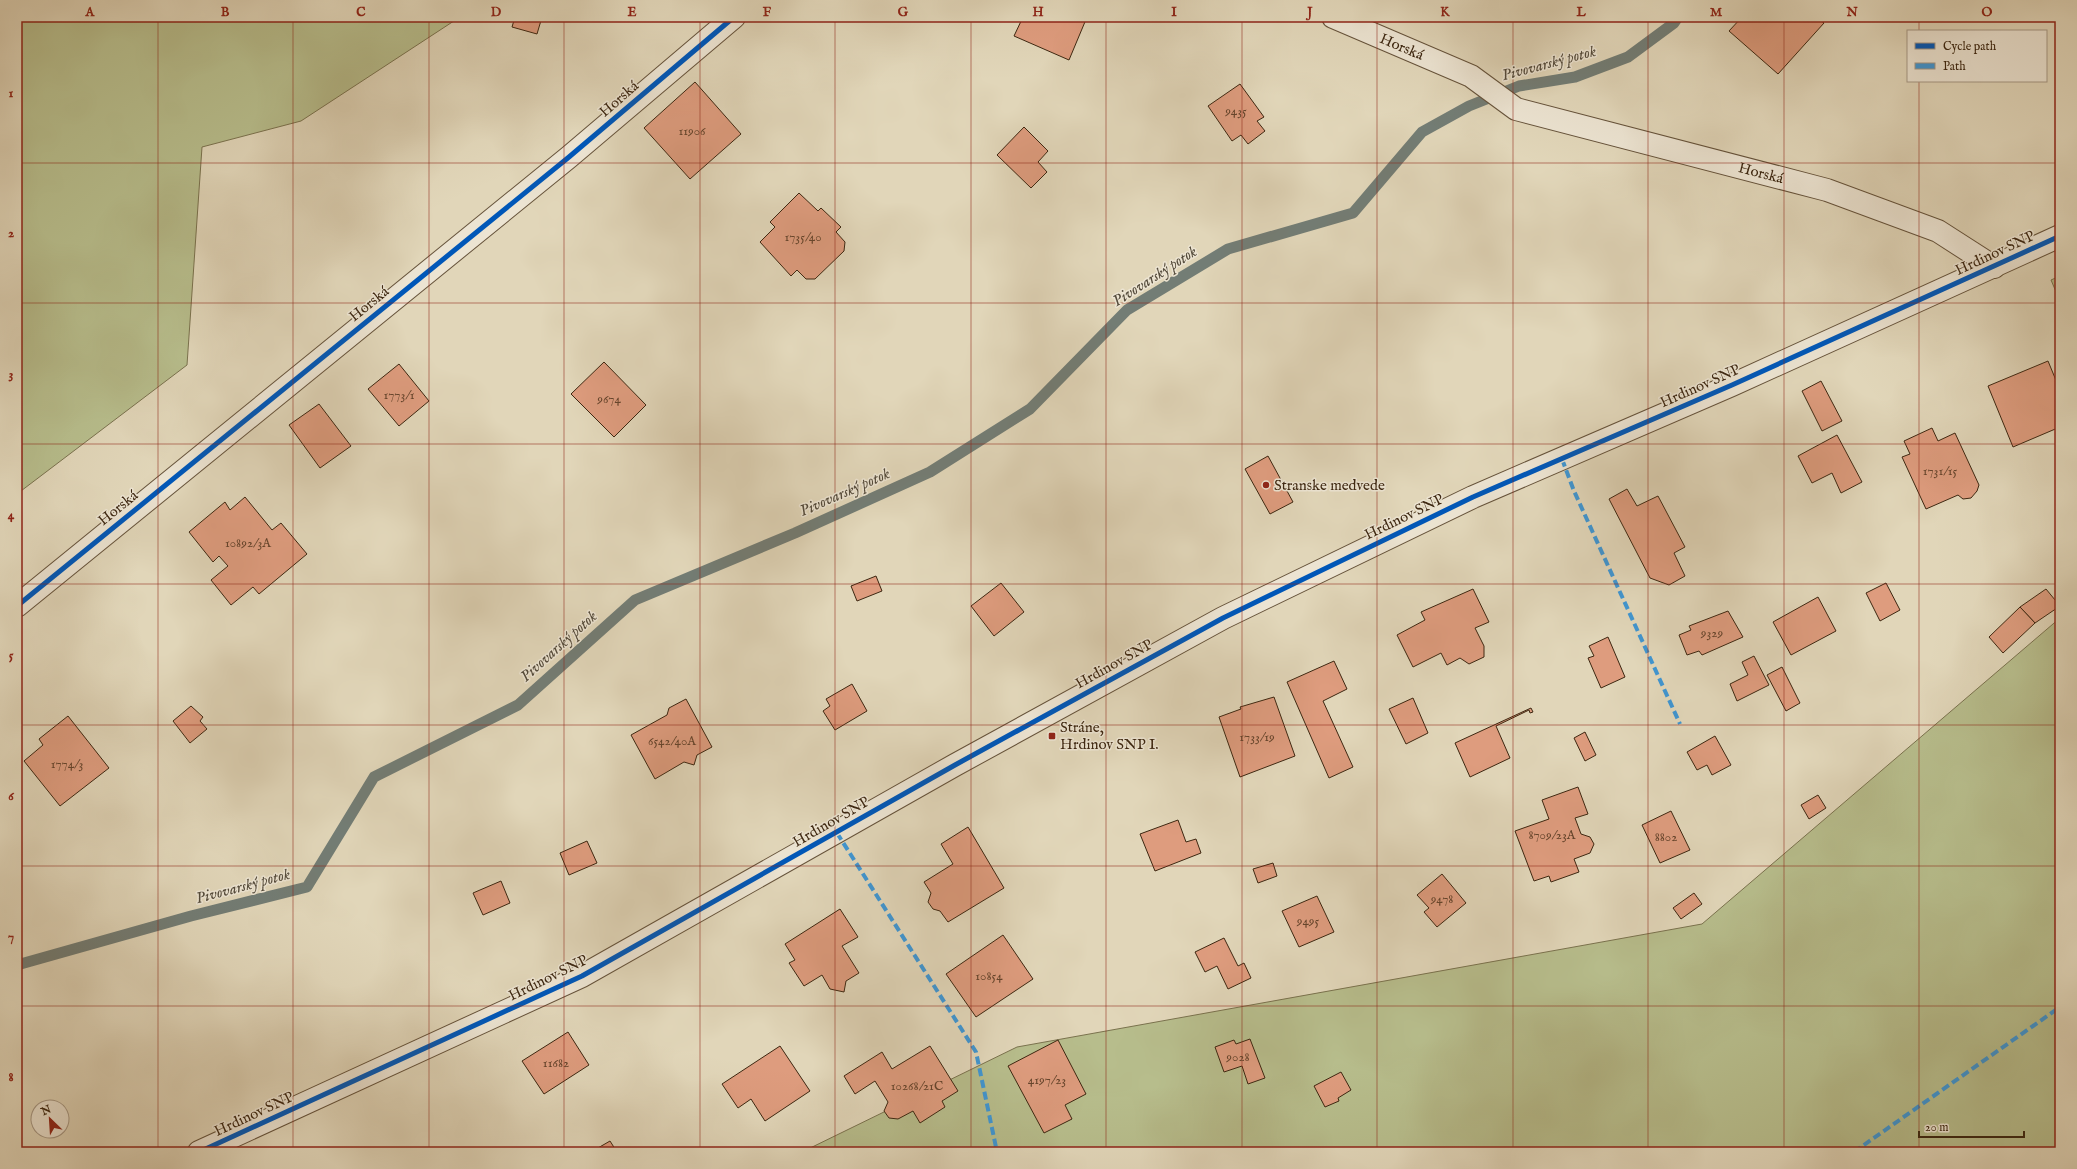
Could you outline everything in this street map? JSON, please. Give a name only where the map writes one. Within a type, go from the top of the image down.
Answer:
[{"type":"street","name":"Horská","points":[[17,606],[569,157],[734,17]]},
{"type":"street","name":"Horská","points":[[1333,17],[1471,76],[1516,109],[1827,190],[1938,231],[1994,267]]},
{"type":"street","name":"Hrdinov SNP","points":[[200,1152],[582,976],[955,765],[1223,618],[1473,497],[1732,385],[2060,236]]},
{"type":"green space","points":[[17,17],[460,17],[301,121],[202,147],[187,365],[17,494]]},
{"type":"green space","points":[[2060,276],[2060,301],[2051,280]]},
{"type":"green space","points":[[2060,618],[2060,1152],[802,1152],[1017,1047],[1702,924]]},
{"type":"building","points":[[515,17],[542,17],[537,34],[512,27]]},
{"type":"building","points":[[1023,17],[1087,17],[1069,60],[1014,36]]},
{"type":"building","points":[[1742,17],[1822,17],[1820,20],[1824,23],[1778,74],[1729,31]]},
{"type":"building","points":[[695,82],[741,134],[690,179],[644,128]]},
{"type":"building","points":[[1240,84],[1264,117],[1257,121],[1265,131],[1248,144],[1241,135],[1232,141],[1208,106]]},
{"type":"building","points":[[1024,127],[1048,151],[1038,162],[1047,172],[1031,188],[997,155]]},
{"type":"building","points":[[799,193],[818,211],[821,208],[841,227],[836,232],[845,242],[844,251],[815,279],[806,279],[797,270],[791,276],[760,242],[775,227],[770,222]]},
{"type":"building","points":[[2048,361],[2060,390],[2060,427],[2013,447],[1988,386]]},
{"type":"building","points":[[604,362],[646,405],[614,437],[571,394]]},
{"type":"building","points":[[399,364],[429,401],[399,426],[368,389]]},
{"type":"building","points":[[1821,381],[1842,421],[1822,431],[1802,391]]},
{"type":"building","points":[[319,404],[351,446],[320,468],[289,425]]},
{"type":"building","points":[[1932,428],[1938,441],[1955,433],[1979,485],[1977,491],[1971,498],[1963,499],[1958,495],[1926,509],[1902,457],[1910,454],[1904,441]]},
{"type":"building","points":[[1837,435],[1862,482],[1841,493],[1832,473],[1812,483],[1798,456]]},
{"type":"building","points":[[1268,456],[1293,502],[1270,514],[1245,469]]},
{"type":"building","points":[[1627,489],[1637,506],[1658,496],[1685,547],[1674,553],[1685,576],[1669,585],[1650,578],[1609,499]]},
{"type":"building","points":[[245,497],[272,530],[281,523],[307,554],[259,594],[253,587],[231,605],[211,580],[228,566],[219,556],[213,562],[189,532],[225,502],[230,510]]},
{"type":"building","points":[[876,576],[882,591],[857,601],[851,586]]},
{"type":"building","points":[[1001,583],[1024,612],[994,636],[971,606]]},
{"type":"building","points":[[1886,583],[1900,610],[1880,621],[1866,593]]},
{"type":"building","points":[[1473,589],[1489,622],[1475,628],[1484,646],[1484,657],[1469,664],[1460,658],[1447,665],[1441,653],[1413,667],[1397,635],[1425,620],[1421,612]]},
{"type":"building","points":[[2046,589],[2060,606],[2035,623],[2020,607]]},
{"type":"building","points":[[1818,597],[1836,631],[1791,655],[1773,622]]},
{"type":"building","points":[[2020,607],[2035,623],[2003,653],[1989,637]]},
{"type":"building","points":[[1728,611],[1743,637],[1702,655],[1699,651],[1687,655],[1679,635],[1691,630],[1689,626]]},
{"type":"building","points":[[1608,637],[1625,677],[1601,688],[1588,658],[1594,656],[1589,646]]},
{"type":"building","points":[[1754,656],[1769,685],[1737,701],[1730,684],[1748,675],[1742,662]]},
{"type":"building","points":[[1334,661],[1347,689],[1323,701],[1353,767],[1329,778],[1287,682]]},
{"type":"building","points":[[1782,667],[1800,703],[1786,711],[1767,675]]},
{"type":"building","points":[[852,684],[867,711],[835,730],[823,711],[830,706],[826,699]]},
{"type":"building","points":[[1274,697],[1295,756],[1240,777],[1219,717],[1241,709],[1240,707]]},
{"type":"building","points":[[1413,698],[1428,733],[1406,744],[1389,709]]},
{"type":"building","points":[[686,699],[712,747],[697,755],[694,765],[684,762],[655,779],[631,735],[667,715],[669,708]]},
{"type":"building","points":[[191,706],[203,717],[200,721],[207,729],[190,743],[173,721]]},
{"type":"building","points":[[1531,708],[1533,712],[1530,713],[1529,710],[1496,726],[1510,758],[1470,777],[1455,743]]},
{"type":"building","points":[[68,716],[109,768],[60,806],[24,761],[43,745],[39,739]]},
{"type":"building","points":[[1585,732],[1596,755],[1585,761],[1574,738]]},
{"type":"building","points":[[1715,736],[1731,765],[1712,775],[1707,765],[1697,770],[1687,752]]},
{"type":"building","points":[[1578,787],[1588,814],[1575,818],[1581,834],[1590,837],[1594,844],[1590,853],[1574,859],[1579,872],[1551,882],[1549,876],[1534,881],[1515,831],[1549,819],[1542,800]]},
{"type":"building","points":[[1818,795],[1826,808],[1809,819],[1801,805]]},
{"type":"building","points":[[1671,811],[1690,850],[1660,863],[1642,825]]},
{"type":"building","points":[[1178,820],[1186,842],[1196,839],[1201,853],[1155,871],[1140,834]]},
{"type":"building","points":[[968,827],[1004,888],[948,922],[940,911],[933,909],[928,902],[931,893],[924,882],[953,864],[941,844]]},
{"type":"building","points":[[587,841],[597,863],[569,875],[560,853]]},
{"type":"building","points":[[1273,863],[1277,876],[1258,883],[1253,869]]},
{"type":"building","points":[[1442,874],[1466,903],[1437,927],[1424,912],[1429,908],[1417,895]]},
{"type":"building","points":[[501,881],[510,903],[483,915],[473,893]]},
{"type":"building","points":[[1694,893],[1702,904],[1681,919],[1673,908]]},
{"type":"building","points":[[1317,896],[1334,932],[1299,947],[1282,911]]},
{"type":"building","points":[[840,909],[858,937],[842,946],[859,973],[846,981],[844,992],[830,989],[822,975],[804,986],[789,963],[795,960],[785,944]]},
{"type":"building","points":[[1003,935],[1033,979],[976,1017],[946,974]]},
{"type":"building","points":[[1224,938],[1238,966],[1244,963],[1251,978],[1228,989],[1217,966],[1205,972],[1195,952]]},
{"type":"building","points":[[568,1032],[589,1065],[544,1094],[522,1061]]},
{"type":"building","points":[[1250,1039],[1265,1078],[1248,1084],[1242,1066],[1224,1072],[1215,1047],[1234,1040],[1236,1044]]},
{"type":"building","points":[[1058,1040],[1086,1094],[1065,1105],[1072,1119],[1044,1133],[1008,1066]]},
{"type":"building","points":[[780,1046],[810,1091],[765,1121],[751,1099],[738,1108],[722,1084]]},
{"type":"building","points":[[930,1046],[958,1091],[942,1101],[945,1107],[920,1123],[913,1111],[898,1119],[889,1118],[884,1111],[888,1102],[875,1081],[855,1094],[844,1076],[882,1052],[892,1069]]},
{"type":"building","points":[[1341,1072],[1351,1090],[1338,1098],[1339,1101],[1325,1107],[1314,1086]]},
{"type":"building","points":[[610,1141],[617,1152],[591,1152]]},
{"type":"waterway","name":"Pivovarský potok","points":[[17,965],[191,916],[307,887],[374,777],[518,705],[635,600],[795,533],[930,472],[1030,409],[1127,310],[1228,249],[1353,213],[1422,132],[1469,106],[1519,86],[1575,77],[1628,57],[1674,23],[1678,17]]},
{"type":"marked path","points":[[1562,459],[1574,491],[1680,724]]},
{"type":"marked path","points":[[837,833],[976,1052],[997,1152]]},
{"type":"marked path","points":[[1854,1152],[2060,1007]]},
{"type":"cycle path","points":[[17,606],[569,157],[734,17]]},
{"type":"cycle path","points":[[199,1152],[582,976],[955,765],[1223,618],[1473,497],[1732,385],[2060,236]]},
{"type":"place","name":"Stranske medvede","points":[[1266,485]]},
{"type":"place","name":"Stráne, Hrdinov SNP I.","points":[[1052,736]]}]
